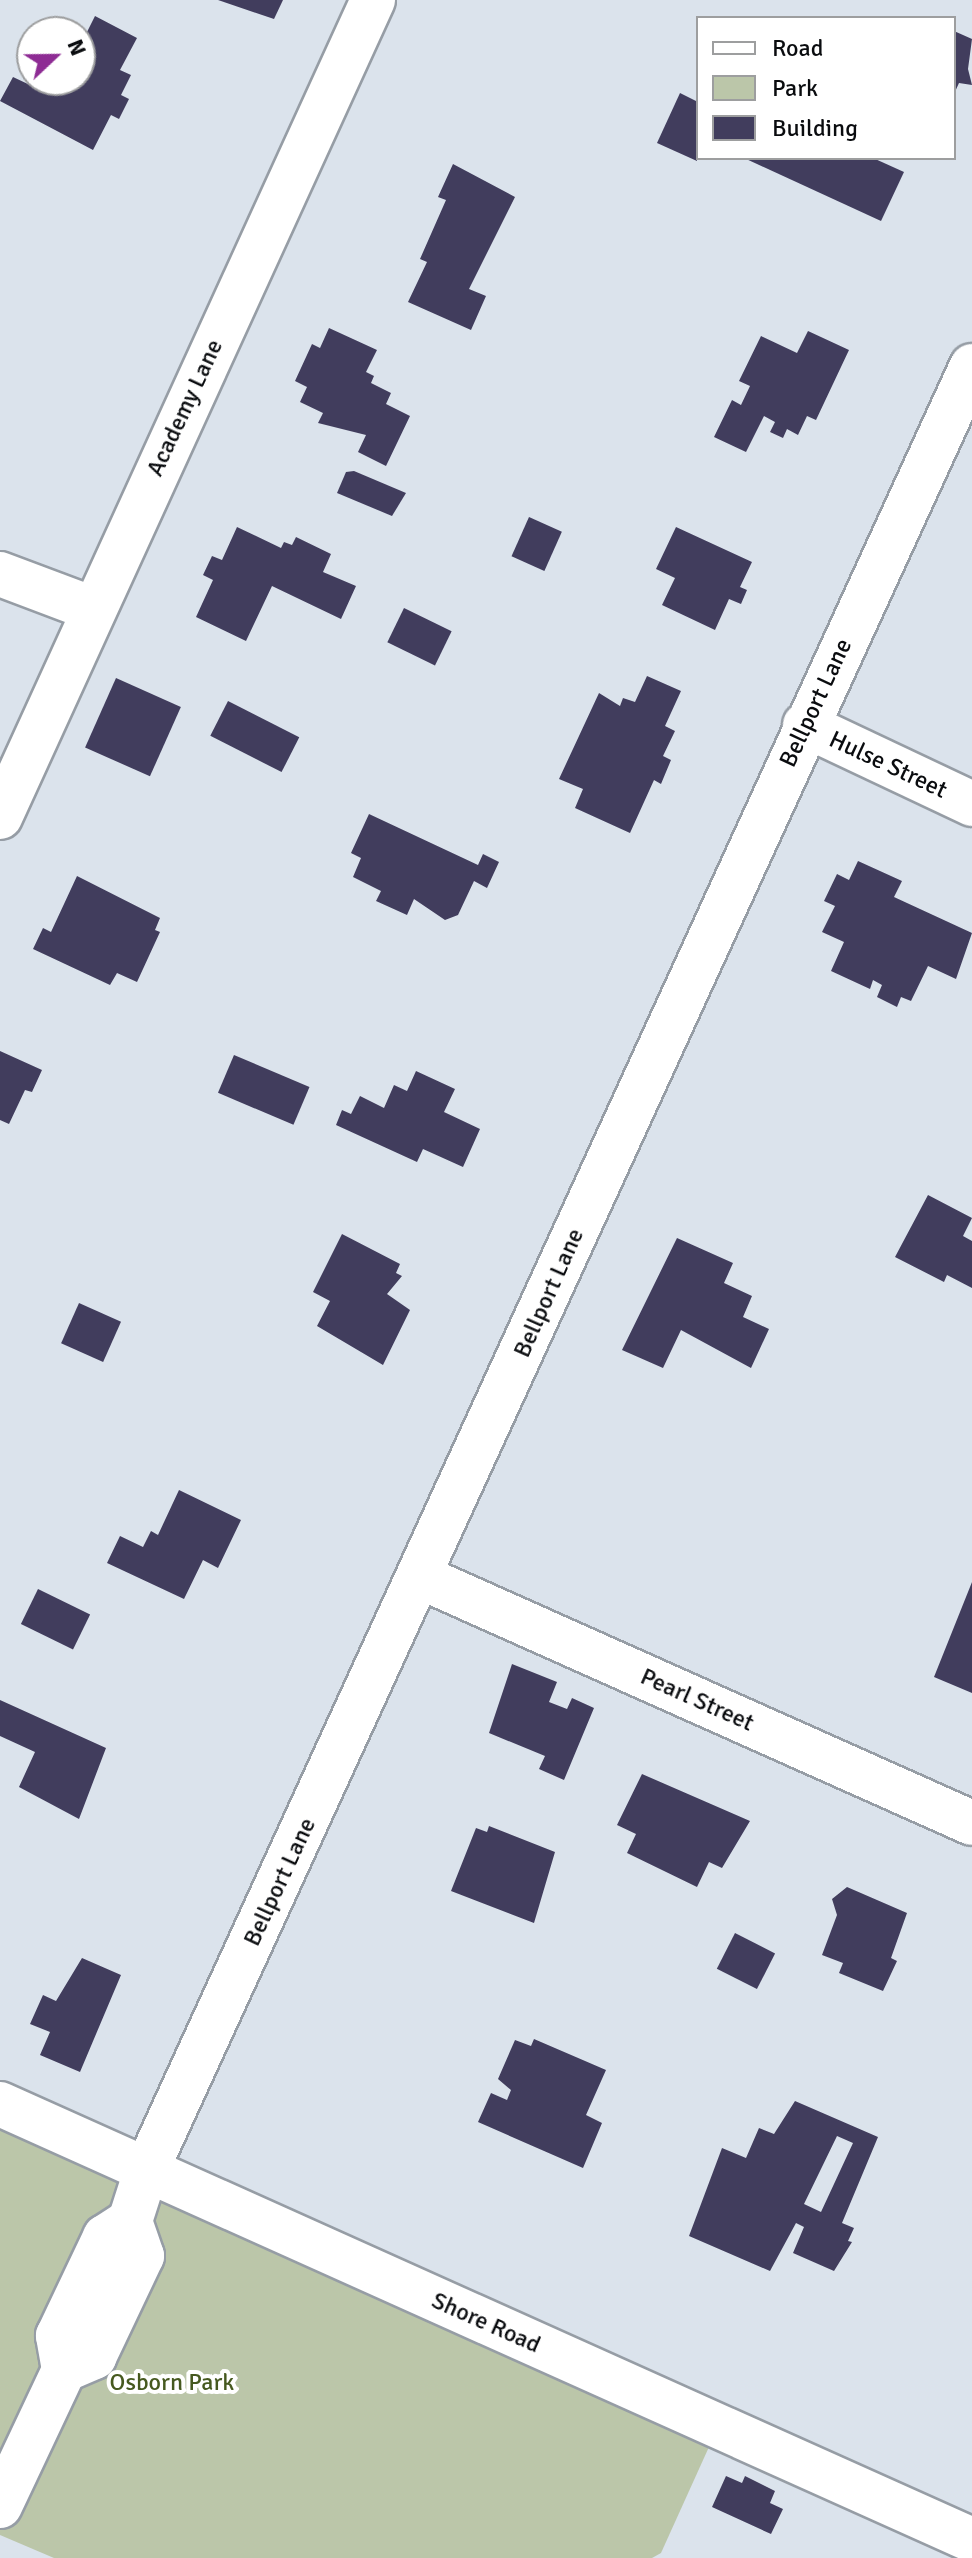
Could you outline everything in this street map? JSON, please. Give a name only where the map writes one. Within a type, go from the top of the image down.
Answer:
[{"type":"street","name":"Academy Lane","points":[[0,817],[373,0]]},
{"type":"street","name":"Bellport Lane","points":[[0,2506],[64,2370],[94,2357],[142,2256],[130,2221],[146,2171],[421,1577],[805,725],[972,366]]},
{"type":"street","points":[[0,574],[93,609]]},
{"type":"street","name":"Hulse Street","points":[[805,725],[972,804]]},
{"type":"street","name":"Pearl Street","points":[[421,1577],[972,1823]]},
{"type":"street","name":"Shore Road","points":[[0,2104],[972,2540]]},
{"type":"green space","name":"Osborn Park","points":[[0,2122],[718,2427],[661,2553],[652,2558],[54,2558],[0,2535]]},
{"type":"building","points":[[218,0],[283,0],[274,19]]},
{"type":"building","points":[[96,17],[137,38],[120,70],[131,75],[121,95],[129,99],[119,119],[111,115],[93,150],[0,101],[13,77],[16,78],[16,96],[96,96]]},
{"type":"building","points":[[956,32],[972,39],[968,69],[972,85],[959,83],[956,90]]},
{"type":"building","points":[[680,93],[696,101],[697,161],[657,143]]},
{"type":"building","points":[[748,160],[877,160],[904,172],[881,221]]},
{"type":"building","points":[[453,164],[515,197],[469,289],[486,296],[471,330],[408,302],[427,262],[420,259],[446,200],[438,197]]},
{"type":"building","points":[[329,328],[377,350],[366,372],[374,376],[371,383],[391,393],[386,404],[410,416],[386,466],[358,452],[366,435],[318,423],[323,413],[300,402],[307,387],[295,381],[312,344],[320,348]]},
{"type":"building","points":[[808,331],[849,350],[816,420],[807,416],[798,435],[787,429],[783,438],[770,432],[775,422],[764,416],[746,452],[714,437],[732,400],[741,405],[750,386],[739,381],[761,336],[797,353]]},
{"type":"building","points":[[354,471],[406,493],[392,516],[337,493],[346,472]]},
{"type":"building","points":[[529,517],[562,532],[544,571],[512,556]]},
{"type":"building","points":[[237,527],[281,548],[284,542],[292,545],[296,537],[331,554],[323,572],[356,586],[341,619],[272,586],[246,641],[196,617],[213,580],[203,575],[212,556],[222,560]]},
{"type":"building","points":[[676,527],[752,562],[740,587],[747,590],[741,604],[729,599],[715,630],[662,605],[675,578],[656,569]]},
{"type":"building","points":[[404,608],[452,631],[435,665],[387,642]]},
{"type":"building","points":[[647,676],[681,691],[665,726],[675,731],[663,756],[671,760],[661,784],[654,780],[630,833],[575,808],[583,789],[559,779],[599,693],[620,706],[623,698],[635,702]]},
{"type":"building","points":[[116,678],[181,707],[150,776],[85,747]]},
{"type":"building","points":[[228,701],[299,737],[282,772],[210,736]]},
{"type":"building","points":[[369,814],[478,865],[483,854],[499,862],[487,888],[474,881],[458,915],[445,920],[414,899],[407,915],[376,901],[381,891],[353,877],[361,858],[351,853]]},
{"type":"building","points":[[858,861],[902,881],[894,897],[972,933],[956,979],[928,966],[911,1001],[901,997],[897,1007],[877,997],[882,985],[873,980],[870,989],[831,971],[844,942],[822,932],[835,906],[824,901],[837,874],[849,880]]},
{"type":"building","points":[[77,876],[160,918],[155,930],[160,932],[137,982],[117,973],[110,985],[33,949],[43,928],[51,932]]},
{"type":"building","points":[[0,1051],[42,1070],[32,1092],[25,1090],[9,1124],[0,1120]]},
{"type":"building","points":[[234,1055],[309,1087],[293,1125],[218,1093]]},
{"type":"building","points":[[416,1071],[455,1089],[444,1112],[480,1129],[463,1167],[423,1149],[417,1162],[336,1125],[342,1110],[351,1114],[360,1096],[384,1108],[394,1085],[407,1091]]},
{"type":"building","points":[[928,1195],[972,1218],[963,1236],[972,1241],[972,1288],[947,1275],[944,1282],[895,1257]]},
{"type":"building","points":[[342,1234],[400,1264],[396,1273],[402,1276],[387,1294],[410,1310],[383,1365],[317,1326],[330,1301],[313,1292]]},
{"type":"building","points":[[677,1238],[733,1263],[724,1283],[752,1296],[743,1317],[769,1329],[751,1368],[681,1330],[663,1368],[622,1350]]},
{"type":"building","points":[[79,1303],[121,1322],[103,1362],[61,1343]]},
{"type":"building","points":[[179,1490],[241,1520],[218,1568],[203,1560],[184,1599],[107,1563],[120,1536],[143,1547],[151,1531],[158,1535]]},
{"type":"building","points":[[972,1582],[972,1693],[934,1677]]},
{"type":"building","points":[[38,1589],[90,1614],[73,1649],[21,1624]]},
{"type":"building","points":[[512,1664],[557,1682],[549,1702],[567,1709],[572,1698],[594,1708],[564,1780],[539,1769],[545,1756],[489,1733]]},
{"type":"building","points":[[0,1700],[106,1748],[79,1819],[19,1787],[35,1752],[0,1736]]},
{"type":"building","points":[[642,1774],[750,1821],[722,1868],[709,1862],[697,1887],[627,1853],[636,1834],[617,1825]]},
{"type":"building","points":[[489,1826],[555,1852],[534,1923],[451,1891],[476,1828],[487,1832]]},
{"type":"building","points":[[847,1887],[907,1913],[891,1958],[897,1961],[883,1991],[839,1973],[843,1963],[822,1955],[837,1915],[832,1899]]},
{"type":"building","points":[[735,1933],[775,1953],[757,1989],[717,1969]]},
{"type":"building","points":[[82,1958],[121,1975],[80,2072],[40,2055],[50,2032],[30,2024],[43,1995],[56,2001]]},
{"type":"building","points":[[534,2039],[606,2070],[586,2115],[602,2123],[583,2168],[478,2122],[491,2093],[507,2100],[511,2090],[498,2079],[515,2040],[531,2046]]},
{"type":"building","points":[[795,2101],[878,2137],[842,2223],[854,2228],[848,2241],[852,2242],[834,2271],[793,2253],[804,2227],[796,2223],[770,2271],[689,2236],[722,2148],[746,2158],[759,2128],[774,2134]],"holes":[[[837,2136],[853,2143],[821,2212],[804,2204]]]},
{"type":"building","points":[[726,2476],[742,2483],[745,2476],[775,2491],[770,2503],[783,2509],[771,2534],[712,2507]]}]
